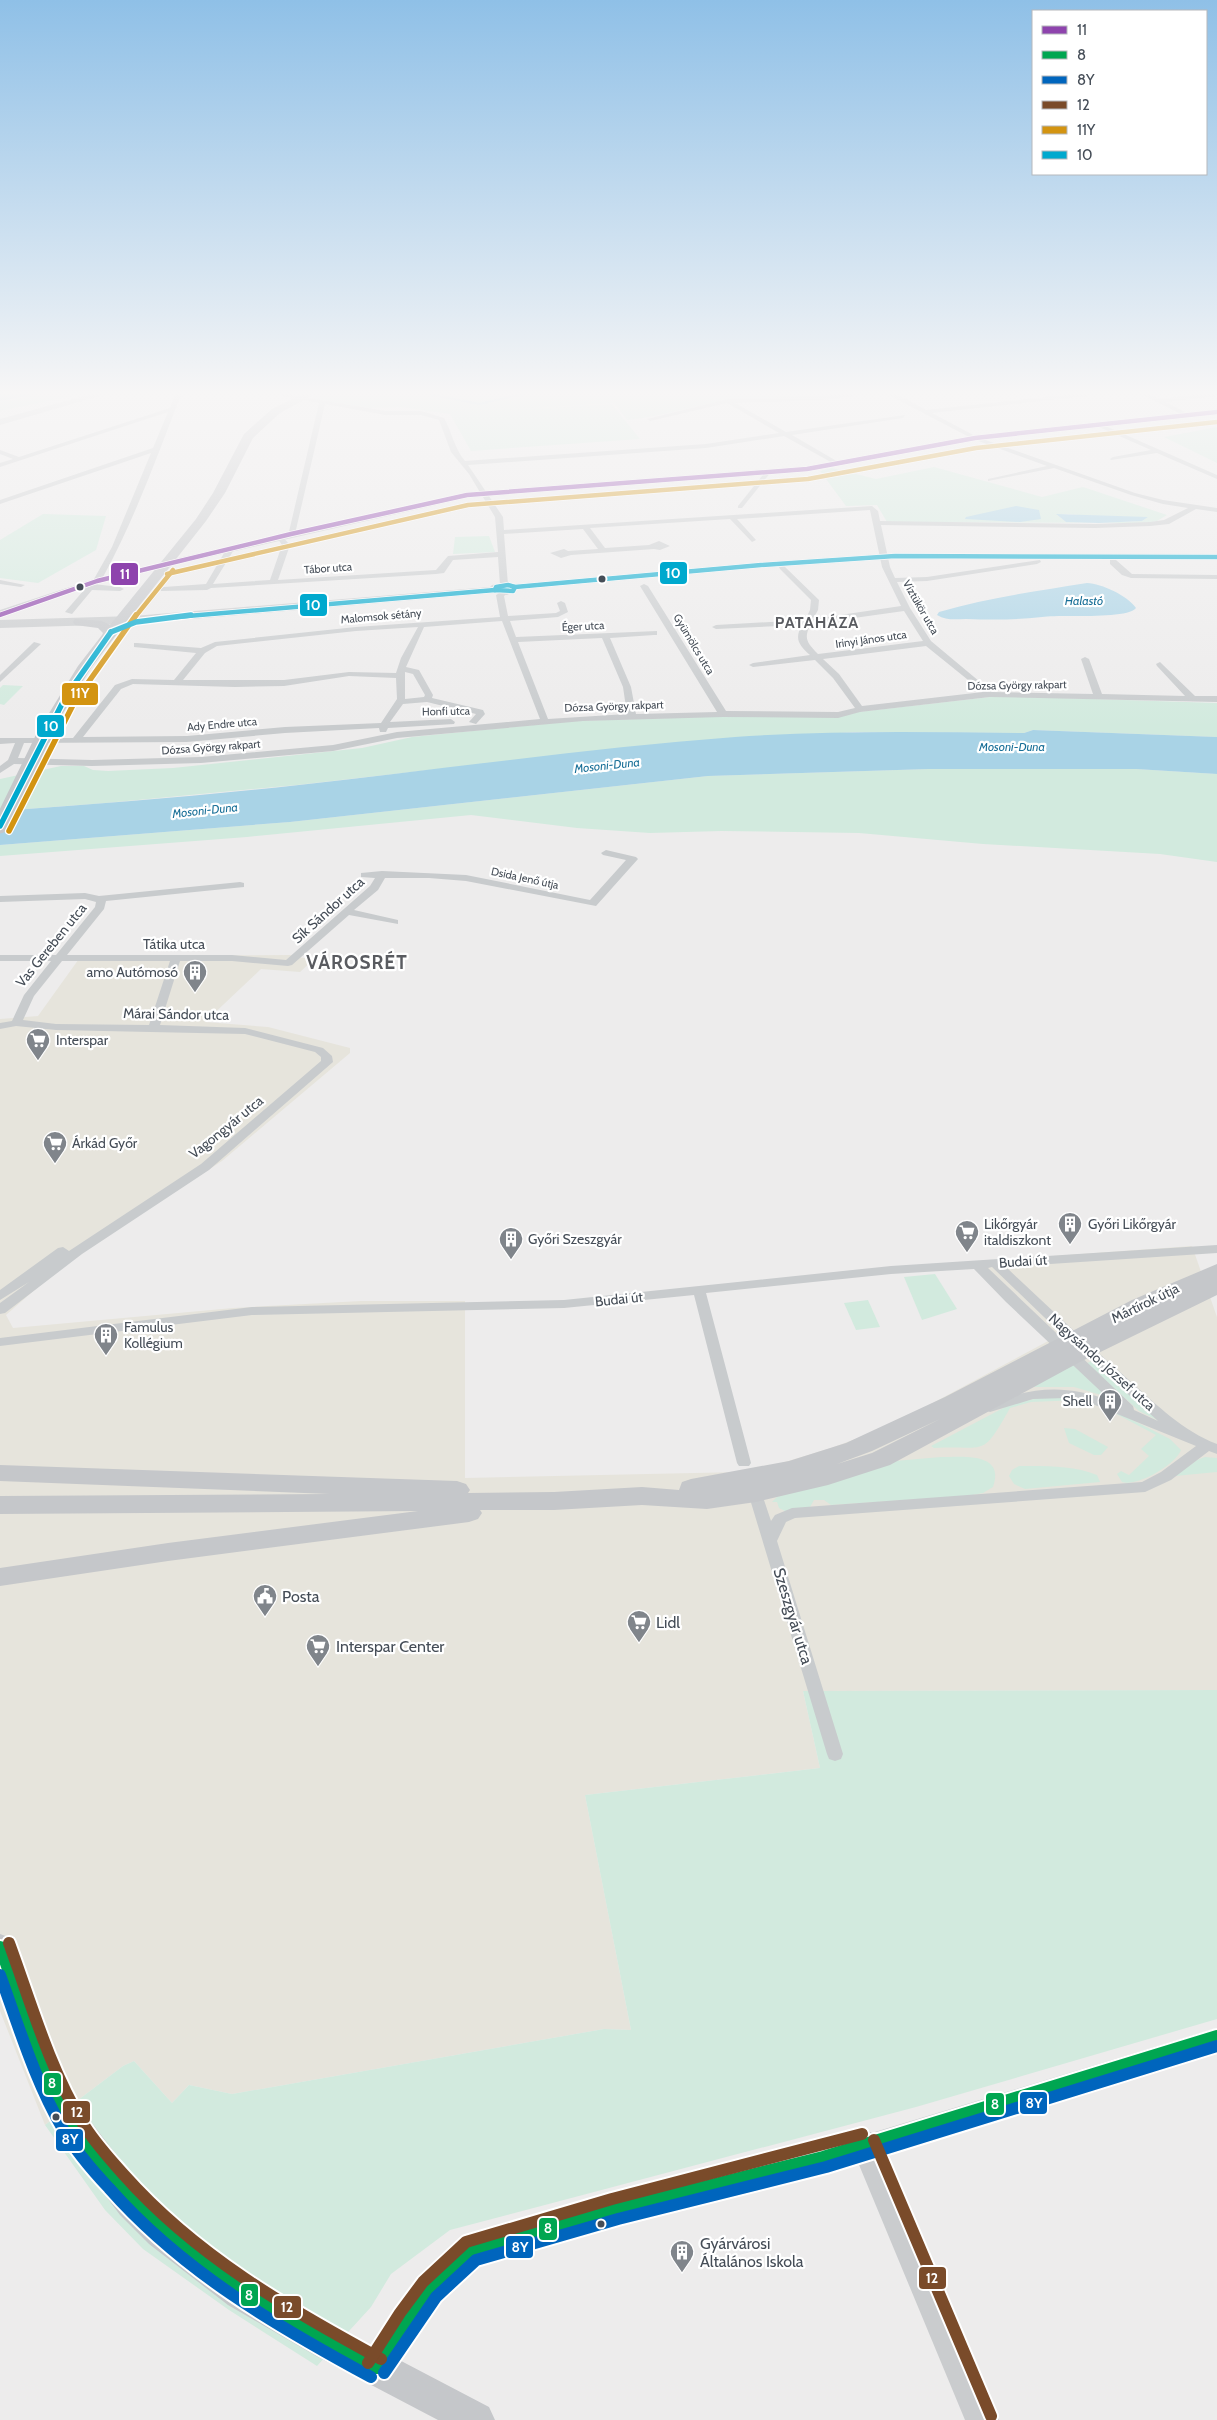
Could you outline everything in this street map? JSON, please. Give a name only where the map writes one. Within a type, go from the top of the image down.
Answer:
[{"type":"main road","points":[[0,826],[50,724],[85,666],[200,521],[212,503]]},
{"type":"main road","points":[[110,634],[136,622],[158,618]]},
{"type":"main road","points":[[80,622],[102,625],[109,630],[110,634]]},
{"type":"main road","name":"Mártírok útja","points":[[1073,1348],[1177,1287],[1216,1256]]},
{"type":"main road","name":"Mártírok útja","points":[[1073,1348],[1217,1286]]},
{"type":"main road","points":[[750,1478],[819,1479],[881,1459],[966,1414],[1073,1348]]},
{"type":"main road","points":[[0,1505],[554,1501],[642,1496],[707,1500],[750,1478],[805,1466],[866,1444],[1073,1348]]},
{"type":"main road","points":[[0,1473],[435,1487],[554,1501]]},
{"type":"main road","points":[[0,1577],[168,1552],[554,1501]]},
{"type":"main road","points":[[0,1947],[41,2055],[70,2121],[132,2203],[168,2238],[240,2292],[376,2368],[476,2420]]},
{"type":"street","points":[[69,612],[92,584],[116,547],[134,503]]},
{"type":"street","points":[[273,583],[286,545],[286,535],[295,503]]},
{"type":"street","points":[[2,613],[129,573],[430,503]]},
{"type":"street","points":[[490,503],[498,514],[502,532],[502,569],[505,588],[500,595],[500,602],[504,618],[545,721]]},
{"type":"street","points":[[740,507],[743,503]]},
{"type":"street","points":[[1168,503],[1217,510]]},
{"type":"street","points":[[877,524],[1096,526],[1150,524],[1166,522],[1195,507]]},
{"type":"street","name":"Víztükör utca","points":[[731,516],[872,508],[875,511],[884,557],[893,580],[906,608],[928,643],[990,694]]},
{"type":"street","points":[[502,532],[731,516],[752,540]]},
{"type":"street","points":[[586,527],[603,550]]},
{"type":"street","points":[[568,553],[653,547]]},
{"type":"street","points":[[207,588],[231,548]]},
{"type":"street","points":[[176,550],[176,553],[182,556],[201,556]]},
{"type":"street","name":"Tábor utca","points":[[164,589],[207,588],[436,572],[441,571],[451,558],[503,554]]},
{"type":"street","points":[[0,622],[15,624],[158,618],[768,564],[884,557],[1217,557]]},
{"type":"street","points":[[893,580],[927,578],[1036,562]]},
{"type":"street","points":[[1113,562],[1131,576],[1217,577]]},
{"type":"street","name":"Irinyi János utca","points":[[784,567],[815,600],[814,610],[801,634],[803,644],[836,676],[860,709]]},
{"type":"street","points":[[129,573],[147,573],[153,578]]},
{"type":"street","points":[[0,582],[21,585]]},
{"type":"street","points":[[92,584],[120,589]]},
{"type":"street","name":"Gyümölcs utca","points":[[644,586],[723,714]]},
{"type":"street","name":"Malomsok sétány","points":[[137,645],[202,651],[215,644],[356,629],[558,615],[564,612],[561,603]]},
{"type":"street","name":"Irinyi János utca","points":[[716,628],[806,622],[906,608]]},
{"type":"street","points":[[382,737],[384,724],[400,702],[403,694],[401,672],[421,628]]},
{"type":"street","name":"Éger utca","points":[[514,640],[654,633]]},
{"type":"street","points":[[604,636],[627,687],[632,716]]},
{"type":"street","name":"Irinyi János utca","points":[[753,665],[928,643]]},
{"type":"street","points":[[0,680],[37,644]]},
{"type":"street","points":[[177,682],[202,651]]},
{"type":"street","points":[[1085,659],[1098,695]]},
{"type":"street","points":[[1160,664],[1193,699]]},
{"type":"street","points":[[76,740],[118,687],[132,682],[284,683],[348,674],[416,672],[429,695],[427,699]]},
{"type":"street","name":"Dózsa György rakpart","points":[[12,762],[92,763],[201,760],[333,748],[382,737],[545,721],[632,716],[723,714],[838,715],[860,709],[990,694],[1098,695],[1217,700]]},
{"type":"street","points":[[400,702],[427,699],[480,712],[481,714],[473,722]]},
{"type":"street","name":"Honfi utca","points":[[384,724],[473,722],[509,725]]},
{"type":"street","name":"Ady Endre utca","points":[[0,741],[187,739],[285,730],[384,724]]},
{"type":"street","points":[[0,770],[12,762],[21,741]]},
{"type":"street","name":"Dsida Jenő útja","points":[[364,874],[466,878],[592,904],[633,859],[606,853]]},
{"type":"street","name":"Sík Sándor utca","points":[[288,963],[374,888],[382,874]]},
{"type":"street","points":[[0,899],[85,896],[99,898],[240,885]]},
{"type":"street","name":"Vas Gereben utca","points":[[16,1023],[25,1000],[100,907],[101,902],[99,898]]},
{"type":"street","points":[[347,912],[394,922]]},
{"type":"street","name":"Tátika utca","points":[[0,958],[251,959],[288,963]]},
{"type":"street","points":[[153,1029],[176,958]]},
{"type":"street","points":[[0,1026],[16,1023]]},
{"type":"street","name":"Márai Sándor utca","points":[[16,1023],[56,1027],[245,1031],[319,1050],[326,1056],[327,1062]]},
{"type":"street","name":"Vagongyár utca","points":[[0,1310],[58,1265],[140,1208],[205,1167],[327,1062]]},
{"type":"street","name":"Vagongyár utca","points":[[0,1296],[76,1242],[140,1208]]},
{"type":"street","name":"Budai út","points":[[0,1342],[21,1337],[252,1311],[564,1304],[891,1270],[995,1263],[1216,1256]]},
{"type":"street","name":"Nagysándor József utca","points":[[995,1263],[1073,1348],[1206,1446]]},
{"type":"street","points":[[977,1264],[1073,1348],[1133,1414]]},
{"type":"street","name":"Szeszgyár utca","points":[[699,1290],[750,1478],[835,1754]]},
{"type":"street","name":"Budai út","points":[[0,1331],[21,1337]]},
{"type":"street","points":[[966,1414],[1030,1395],[1046,1393],[1091,1398],[1206,1446]]},
{"type":"street","points":[[770,1540],[780,1519],[786,1514],[1145,1487],[1166,1476],[1206,1446]]},
{"type":"street","points":[[376,2368],[419,2299],[449,2268],[471,2251],[606,2212],[865,2144],[1217,2036]]},
{"type":"street","points":[[865,2144],[982,2420]]},
{"type":"shaded area","points":[[290,955],[313,960],[300,972],[261,969],[205,1022],[268,1027],[350,1048],[350,1053],[222,1161],[64,1264],[6,1315],[13,1328],[233,1308],[361,1301],[465,1301],[465,1478],[741,1472],[762,1469],[831,1448],[888,1427],[1050,1340],[972,1262],[1192,1246],[1217,1317],[1217,1690],[803,1691],[820,1768],[585,1795],[631,2030],[604,2029],[232,2094],[189,2085],[172,2103],[134,2061],[123,2066],[45,2125],[0,2011],[0,1019],[38,1016],[81,956]]},
{"type":"green space","points":[[844,503],[1131,503],[1167,515],[1157,521],[1148,523],[1103,523],[1142,521],[1148,517],[1102,517],[1068,514],[1057,515],[1066,522],[1092,523],[887,522],[877,505],[846,506]]},
{"type":"green space","points":[[43,514],[106,516],[96,550],[38,583],[0,578],[0,540]]},
{"type":"green space","points":[[489,536],[495,552],[453,554],[455,537]]},
{"type":"green space","points":[[3,685],[23,686],[4,705],[0,704],[0,688]]},
{"type":"green space","points":[[999,696],[1217,703],[1217,737],[1033,730],[1024,733],[856,732],[651,745],[297,785],[0,811],[0,779],[61,766],[84,766],[93,770],[108,771],[173,768],[362,748],[412,737],[574,721],[858,712]]},
{"type":"green space","points":[[929,769],[1136,769],[1217,774],[1217,862],[1160,854],[983,844],[859,833],[721,831],[650,833],[577,828],[471,815],[247,837],[0,856],[0,845],[290,822],[708,776]]},
{"type":"green space","points":[[935,1274],[957,1309],[922,1320],[904,1277]]},
{"type":"green space","points":[[868,1300],[880,1327],[856,1330],[844,1303]]},
{"type":"green space","points":[[1092,1361],[1173,1428],[1139,1411],[1087,1363]]},
{"type":"green space","points":[[1073,1365],[1108,1397],[1074,1387],[1032,1387]]},
{"type":"green space","points":[[1054,1394],[1103,1405],[1170,1439],[1181,1450],[1172,1462],[1156,1473],[1137,1481],[1122,1482],[1117,1474],[1121,1471],[1129,1475],[1149,1456],[1141,1449],[1156,1435],[1105,1408],[1079,1400],[1031,1402],[1010,1408],[993,1435],[981,1446],[934,1448],[931,1446],[1009,1405]]},
{"type":"green space","points":[[1064,1428],[1075,1429],[1108,1447],[1101,1455],[1094,1455],[1069,1443]]},
{"type":"green space","points":[[941,1457],[979,1458],[987,1462],[993,1467],[995,1475],[993,1487],[983,1493],[967,1496],[831,1505],[824,1500],[814,1500],[810,1507],[785,1511],[779,1508],[777,1502],[772,1502],[777,1497],[895,1461]]},
{"type":"green space","points":[[1205,1457],[1217,1458],[1217,1472],[1175,1476],[1197,1460]]},
{"type":"green space","points":[[1019,1466],[1078,1469],[1097,1475],[1100,1482],[1025,1489],[1014,1484],[1009,1476],[1012,1470]]},
{"type":"green space","points":[[1217,1690],[1217,2019],[916,2107],[450,2230],[391,2274],[371,2307],[317,2366],[229,2310],[143,2249],[105,2210],[45,2125],[123,2066],[134,2061],[172,2103],[189,2085],[232,2094],[604,2029],[631,2030],[585,1795],[820,1768],[803,1691]]},
{"type":"water","points":[[1016,506],[1039,510],[1041,519],[1020,522],[965,519],[966,517]]},
{"type":"water","points":[[1056,514],[1148,517],[1142,521],[1066,522]]},
{"type":"water","name":"Halastó","points":[[1087,583],[1114,591],[1127,599],[1136,608],[1130,612],[1119,614],[1014,619],[952,619],[937,615],[939,612],[1012,595]]},
{"type":"water","name":"Mosoni-Duna","points":[[1033,730],[1217,737],[1217,774],[1136,769],[929,769],[708,776],[290,822],[0,845],[0,811],[150,800],[262,789],[571,753],[735,737],[843,732],[1024,733]]},
{"type":"transit line","name":"11","points":[[0,615],[97,581],[291,534],[431,503]]},
{"type":"transit line","name":"11Y","points":[[167,574],[468,505],[495,503]]},
{"type":"transit line","name":"10","points":[[495,590],[496,587],[508,585],[515,587],[761,565],[895,556],[1217,557]]},
{"type":"transit line","name":"11Y","points":[[9,831],[75,701],[135,616],[173,570]]},
{"type":"transit line","name":"10","points":[[111,632],[136,622],[158,618],[495,590],[513,591],[515,587]]},
{"type":"transit line","name":"10","points":[[0,826],[66,696],[111,632]]},
{"type":"transit line","name":"12","points":[[9,1943],[58,2074],[86,2129],[117,2167],[174,2226],[206,2252],[273,2298],[381,2359]]},
{"type":"transit line","name":"8","points":[[0,1947],[41,2055],[69,2119],[77,2133],[107,2171],[136,2203],[198,2259],[231,2283],[301,2327],[376,2368]]},
{"type":"transit line","name":"8Y","points":[[0,1975],[28,2054],[53,2111],[76,2148],[128,2210],[191,2266],[225,2291],[260,2314],[371,2377]]},
{"type":"transit line","name":"8","points":[[376,2368],[428,2290],[471,2251],[615,2209],[823,2157],[1217,2036]]},
{"type":"transit line","name":"8Y","points":[[384,2373],[436,2297],[476,2260],[618,2219],[826,2167],[1217,2046]]},
{"type":"transit line","name":"12","points":[[368,2363],[400,2313],[423,2282],[466,2242],[612,2199],[862,2134]]},
{"type":"transit line","name":"12","points":[[874,2140],[991,2416]]},
{"type":"place","name":"amo Autómosó","points":[[195,993]]},
{"type":"place","name":"Interspar","points":[[38,1061]]},
{"type":"place","name":"Árkád Győr","points":[[55,1164]]},
{"type":"place","name":"Győri Likőrgyár","points":[[1070,1245]]},
{"type":"place","name":"Likőrgyár italdiszkont","points":[[967,1253]]},
{"type":"place","name":"Győri Szeszgyár","points":[[511,1260]]},
{"type":"place","name":"Famulus Kollégium","points":[[106,1356]]},
{"type":"place","name":"Shell","points":[[1110,1422]]},
{"type":"place","name":"Posta","points":[[265,1617]]},
{"type":"place","name":"Lidl","points":[[639,1643]]},
{"type":"place","name":"Interspar Center","points":[[318,1667]]},
{"type":"place","name":"Gyárvárosi Általános Iskola","points":[[682,2273]]},
{"type":"district","name":"PATAHÁZA","points":[[817,622]]},
{"type":"district","name":"VÁROSRÉT","points":[[357,962]]}]
